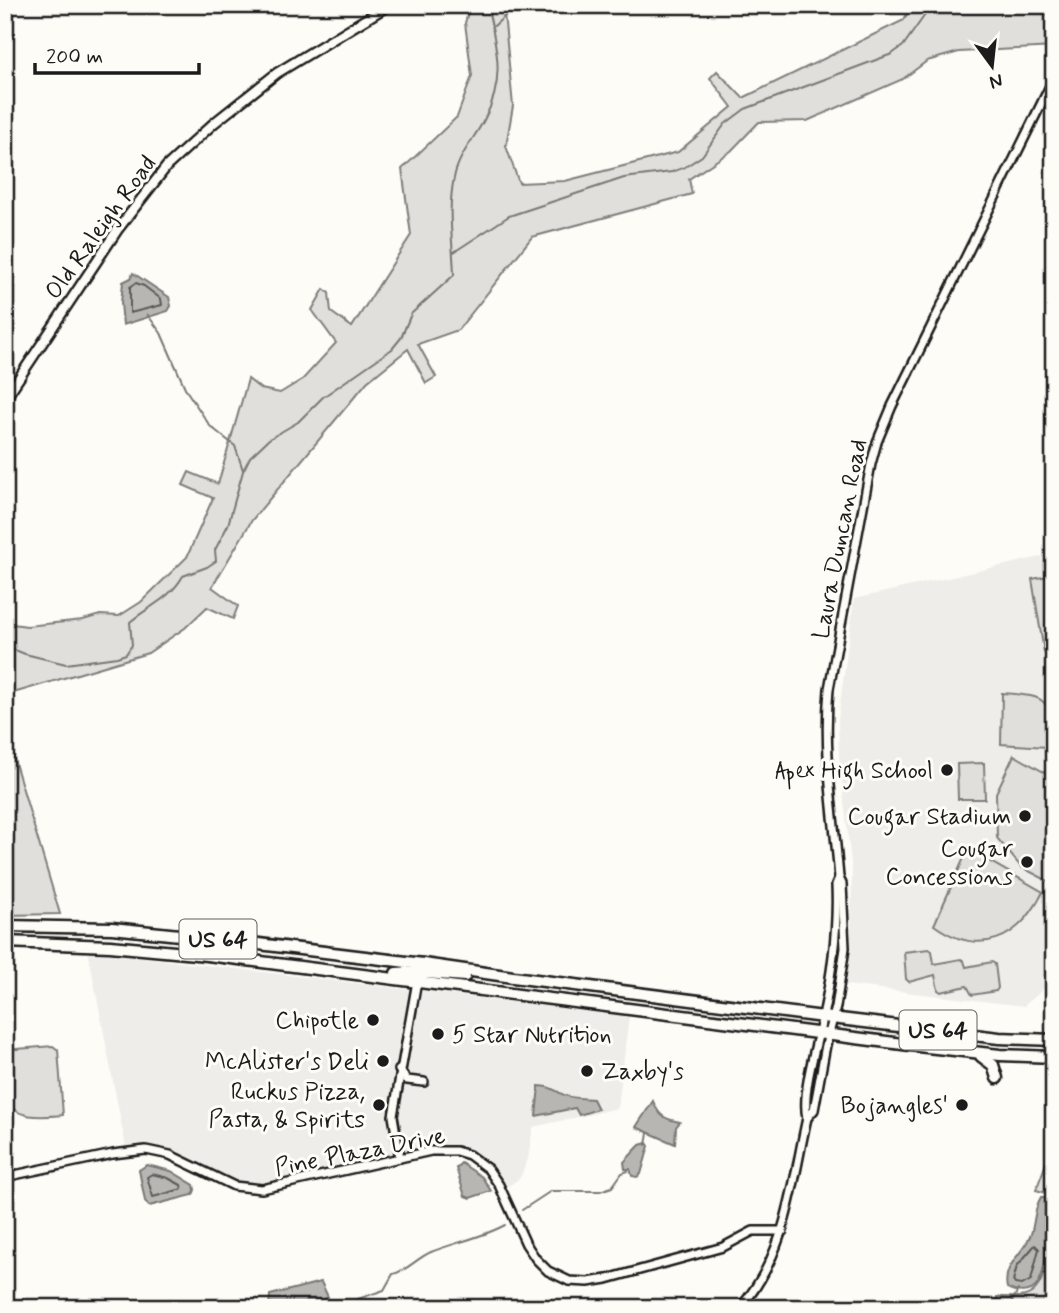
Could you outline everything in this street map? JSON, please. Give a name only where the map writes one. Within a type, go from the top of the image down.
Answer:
[{"type":"highway","name":"US 64","points":[[8,926],[112,929],[423,964],[999,1038],[1054,1040]]},
{"type":"highway","name":"US 64","points":[[5,942],[139,948],[830,1035],[1023,1057],[1054,1057]]},
{"type":"highway","points":[[310,968],[336,967],[407,974],[423,964]]},
{"type":"highway","points":[[417,981],[422,974],[433,973],[525,979]]},
{"type":"highway","points":[[974,1052],[990,1061],[997,1078],[1006,1063],[1023,1057]]},
{"type":"main road","name":"Old Raleigh Road","points":[[5,399],[110,240],[142,195],[167,166],[214,123],[277,73],[389,5]]},
{"type":"street","name":"Laura Duncan Road","points":[[740,1308],[772,1261],[783,1231],[807,1118],[805,1109],[819,1033],[828,1017],[845,948],[842,884],[839,878],[831,802],[827,711],[870,464],[892,406],[1054,78]]},
{"type":"street","name":"Laura Duncan Road","points":[[807,1118],[814,1111],[830,1035],[828,1017],[835,948],[836,885],[839,878]]},
{"type":"street","points":[[836,902],[844,911]]},
{"type":"street","points":[[400,1158],[393,1116],[399,1070],[417,981]]},
{"type":"street","points":[[399,1070],[407,1080],[424,1082]]},
{"type":"street","name":"Pine Plaza Drive","points":[[5,1177],[121,1152],[146,1150],[170,1155],[234,1186],[262,1189],[444,1150],[469,1155],[488,1169],[499,1185],[526,1244],[536,1259],[548,1271],[569,1281],[588,1282],[723,1247],[753,1231],[783,1231]]},
{"type":"shaded area","points":[[470,5],[485,12],[504,13],[513,106],[506,146],[519,183],[565,181],[678,152],[732,107],[710,78],[717,71],[743,98],[904,20],[911,5],[1037,5],[1054,20],[1054,47],[959,52],[927,61],[903,79],[807,121],[759,122],[731,151],[689,179],[692,194],[532,237],[458,330],[418,344],[436,377],[426,383],[408,349],[367,382],[252,520],[212,587],[238,606],[233,619],[207,607],[185,628],[148,653],[10,694],[12,725],[7,736],[60,914],[5,915],[5,623],[27,626],[83,620],[100,615],[119,616],[141,602],[187,557],[213,498],[183,485],[189,472],[218,484],[248,379],[261,389],[280,393],[303,379],[336,343],[312,310],[324,289],[329,293],[331,312],[352,327],[411,235],[402,169],[457,117],[472,76],[465,23]]},
{"type":"shaded area","name":"Apex High School","points":[[1054,554],[1054,980],[1024,1006],[846,985],[851,938],[852,872],[839,756],[838,719],[854,599]]},
{"type":"shaded area","points":[[1054,575],[1054,650],[1044,652],[1032,579]]},
{"type":"shaded area","points":[[1002,693],[1030,696],[1045,703],[1049,719],[1047,747],[1001,744]]},
{"type":"shaded area","name":"Cougar Stadium","points":[[1014,755],[1049,775],[1054,775],[1054,884],[1021,867],[997,838],[996,793]]},
{"type":"shaded area","points":[[984,763],[985,799],[958,799],[957,764]]},
{"type":"shaded area","points":[[968,849],[1043,892],[1022,922],[997,939],[967,941],[934,925]]},
{"type":"shaded area","points":[[929,949],[932,951],[934,964],[961,959],[966,967],[992,962],[995,964],[998,988],[996,991],[972,995],[967,986],[941,992],[938,990],[935,975],[909,982],[906,979],[904,952]]},
{"type":"shaded area","points":[[88,951],[629,1016],[618,1108],[533,1127],[528,1159],[520,1178],[504,1189],[494,1171],[475,1155],[463,1149],[442,1147],[260,1187],[227,1180],[153,1148],[126,1148]]},
{"type":"shaded area","points":[[53,1046],[58,1050],[63,1115],[42,1116],[17,1112],[10,1105],[7,1096],[5,1050]]},
{"type":"shaded area","points":[[1054,1112],[1054,1308],[997,1308],[997,1297],[1022,1297],[1034,1290],[1046,1267],[1051,1197],[1036,1190],[1051,1150]]},
{"type":"water","points":[[133,273],[169,297],[171,306],[168,311],[123,325],[123,282],[131,278]]},
{"type":"water","points":[[539,1086],[549,1087],[569,1097],[593,1099],[598,1109],[579,1115],[575,1108],[536,1116]]},
{"type":"water","points":[[653,1101],[663,1116],[680,1122],[676,1127],[675,1144],[636,1127]]},
{"type":"water","points":[[647,1143],[649,1146],[641,1174],[632,1176],[630,1169],[625,1169],[624,1162],[640,1145]]},
{"type":"water","points":[[461,1163],[482,1177],[491,1191],[470,1198],[465,1196],[456,1168]]},
{"type":"water","points":[[147,1165],[171,1171],[194,1185],[193,1195],[149,1206],[145,1201],[139,1170]]},
{"type":"water","points":[[1041,1197],[1045,1197],[1048,1216],[1044,1267],[1034,1288],[1023,1292],[1015,1291],[1007,1288],[1008,1272],[1028,1241]]},
{"type":"water","points":[[321,1282],[328,1297],[315,1306],[269,1308],[270,1295]]},
{"type":"waterway","points":[[5,646],[66,664],[126,654],[132,645],[130,622],[166,596],[183,576],[216,561],[215,550],[228,525],[243,471],[250,457],[269,439],[298,422],[323,397],[392,349],[401,338],[411,314],[454,275],[451,214],[454,178],[463,155],[491,105],[497,77],[494,35],[487,5]]},
{"type":"waterway","points":[[494,26],[507,14],[509,5]]},
{"type":"waterway","points":[[454,252],[509,216],[624,178],[672,172],[685,167],[702,156],[725,124],[745,109],[892,54],[903,46],[932,5]]},
{"type":"waterway","points":[[147,314],[161,333],[186,390],[210,426],[235,446],[243,470]]},
{"type":"waterway","points":[[646,1145],[648,1133]]},
{"type":"waterway","points":[[522,1210],[551,1191],[600,1191],[612,1187],[622,1173],[628,1171]]},
{"type":"waterway","points":[[1047,1224],[1054,1198]]},
{"type":"waterway","points":[[344,1308],[358,1299],[384,1290],[393,1274],[426,1255],[505,1225]]},
{"type":"waterway","points":[[1009,1308],[1018,1290]]},
{"type":"place","name":"Apex High School","points":[[947,770]]},
{"type":"place","name":"Cougar Stadium","points":[[1025,816]]},
{"type":"place","name":"Cougar Concessions","points":[[1027,862]]},
{"type":"place","name":"Chipotle","points":[[373,1020]]},
{"type":"place","name":"5 Star Nutrition","points":[[438,1034]]},
{"type":"place","name":"McAlister's Deli","points":[[383,1061]]},
{"type":"place","name":"Zaxby's","points":[[587,1071]]},
{"type":"place","name":"Ruckus Pizza, Pasta, & Spirits","points":[[379,1105]]},
{"type":"place","name":"Bojangles'","points":[[962,1105]]}]
